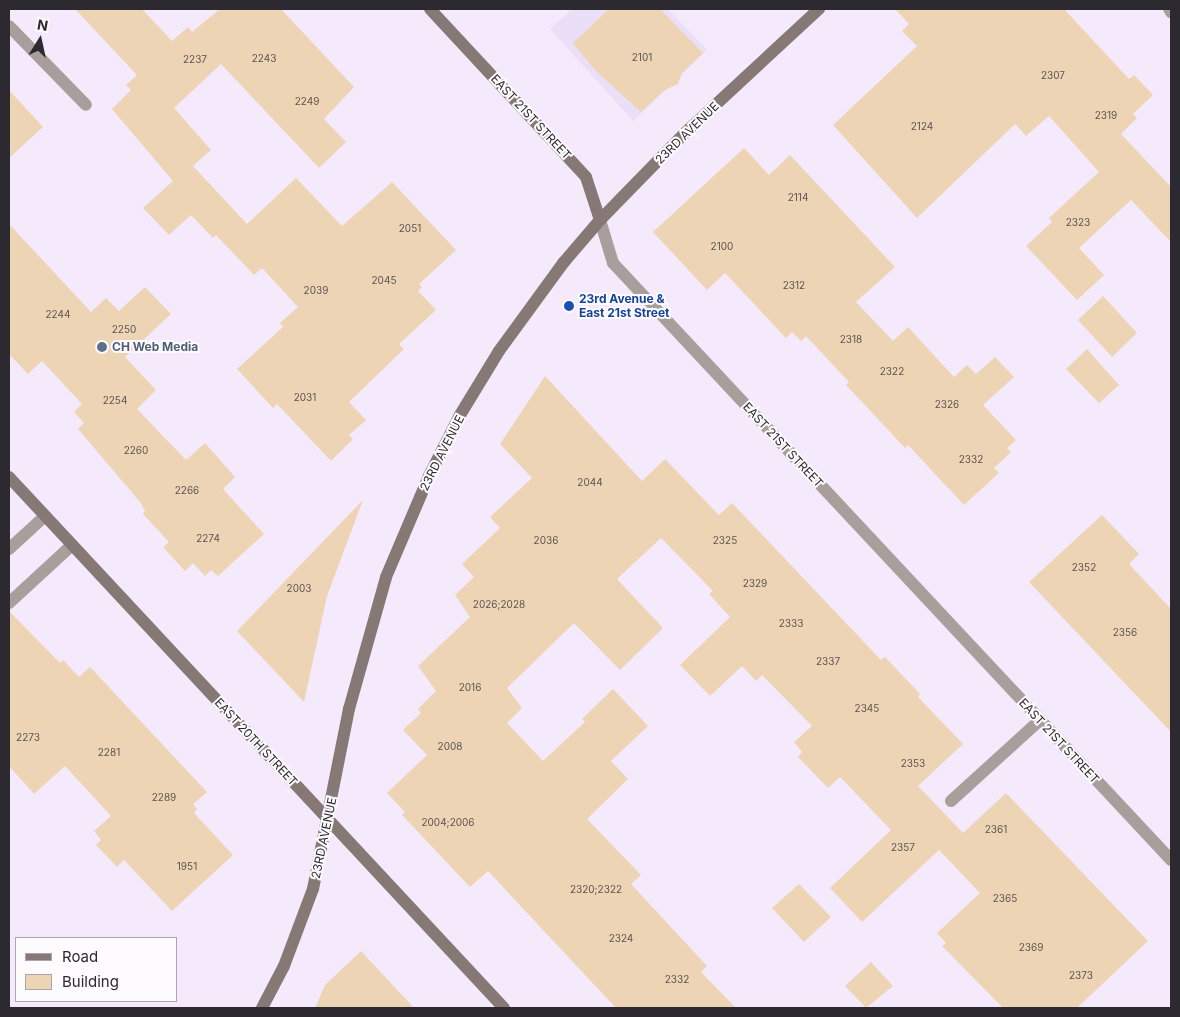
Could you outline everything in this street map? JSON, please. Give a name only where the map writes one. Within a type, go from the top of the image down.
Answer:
[{"type":"street","name":"EAST 21ST STREET","points":[[430,9],[586,177],[613,263],[1171,860]]},
{"type":"street","name":"23RD AVENUE","points":[[262,1008],[284,966],[312,889],[329,820],[349,709],[386,577],[429,476],[499,352],[564,262],[600,220],[685,133],[819,9]]},
{"type":"street","points":[[9,26],[86,105]]},
{"type":"street","name":"EAST 20TH STREET","points":[[9,476],[504,1008]]},
{"type":"street","points":[[9,548],[45,516]]},
{"type":"street","points":[[9,603],[72,545]]},
{"type":"street","points":[[951,801],[1040,720]]},
{"type":"shaded area","points":[[572,9],[668,9],[707,50],[633,121],[550,29]]},
{"type":"building","points":[[75,9],[142,9],[172,41],[188,27],[192,32],[220,9],[281,9],[354,87],[324,119],[346,142],[319,168],[221,64],[174,108],[211,150],[193,166],[247,224],[296,178],[342,226],[392,182],[456,250],[419,284],[422,287],[418,291],[436,310],[399,344],[404,349],[349,402],[366,420],[349,435],[353,439],[331,461],[277,404],[273,408],[237,369],[283,327],[280,323],[298,307],[262,268],[254,275],[216,235],[213,238],[191,215],[169,235],[143,208],[173,181],[112,109],[131,90],[126,85],[137,75]]},
{"type":"building","points":[[609,9],[660,9],[703,53],[682,73],[678,84],[665,90],[641,112],[598,73],[573,43]]},
{"type":"building","points":[[895,9],[1064,9],[1129,79],[1134,75],[1153,95],[1133,114],[1137,118],[1121,134],[1171,187],[1171,242],[1131,200],[1079,248],[1104,275],[1077,300],[1026,246],[1052,222],[1049,218],[1099,172],[1049,116],[1026,136],[1015,124],[917,218],[833,125],[917,46],[902,31],[909,24]]},
{"type":"building","points":[[9,90],[43,127],[9,158]]},
{"type":"building","points":[[744,148],[769,175],[790,155],[895,267],[856,302],[893,341],[908,327],[954,377],[967,365],[976,374],[995,357],[1014,377],[983,405],[1016,440],[1007,448],[1011,452],[994,468],[999,473],[964,505],[908,445],[905,448],[846,385],[849,382],[806,336],[801,341],[792,332],[786,338],[725,273],[707,290],[653,232]]},
{"type":"building","points":[[9,224],[91,312],[106,298],[119,311],[145,287],[171,314],[125,357],[156,390],[137,409],[186,460],[205,443],[235,477],[223,489],[264,534],[218,576],[211,570],[205,576],[193,563],[185,571],[163,547],[169,542],[143,514],[145,511],[141,503],[78,429],[84,423],[74,412],[82,404],[42,361],[28,374],[9,354]]},
{"type":"building","points":[[1103,296],[1137,333],[1112,357],[1078,320]]},
{"type":"building","points":[[1087,349],[1119,385],[1099,403],[1066,369]]},
{"type":"building","points":[[545,376],[642,481],[665,459],[719,515],[732,503],[881,660],[885,657],[920,694],[918,697],[963,744],[918,786],[963,833],[1006,793],[1148,941],[1077,1008],[1003,1008],[942,946],[946,943],[937,933],[980,893],[939,850],[862,922],[830,888],[891,830],[840,777],[828,788],[798,757],[802,752],[794,742],[812,726],[762,675],[756,681],[742,666],[710,696],[680,665],[730,617],[709,594],[713,591],[661,538],[617,579],[663,628],[620,670],[574,623],[507,688],[522,708],[507,723],[543,761],[585,722],[582,719],[613,689],[648,726],[611,761],[628,779],[587,819],[641,875],[631,884],[707,966],[701,972],[736,1008],[616,1008],[488,871],[470,887],[402,815],[405,812],[387,793],[427,755],[403,730],[421,713],[418,709],[436,691],[418,666],[470,617],[455,595],[474,577],[462,564],[500,528],[490,517],[532,478],[500,444]]},
{"type":"building","points":[[363,500],[327,596],[304,702],[237,631]]},
{"type":"building","points":[[1102,515],[1139,554],[1129,564],[1171,609],[1171,732],[1029,582]]},
{"type":"building","points":[[9,611],[60,663],[63,660],[79,677],[90,667],[207,792],[193,804],[197,809],[194,813],[233,855],[172,911],[124,860],[117,867],[96,845],[101,840],[94,831],[111,816],[65,766],[34,794],[9,766]]},
{"type":"building","points":[[799,884],[831,917],[804,942],[772,908]]},
{"type":"building","points":[[361,951],[414,1008],[315,1008],[325,985]]},
{"type":"building","points":[[871,962],[893,986],[866,1008],[845,986]]},
{"type":"place","name":"23rd Avenue & East 21st Street","points":[[569,306]]},
{"type":"place","name":"CH Web Media","points":[[102,347]]}]
